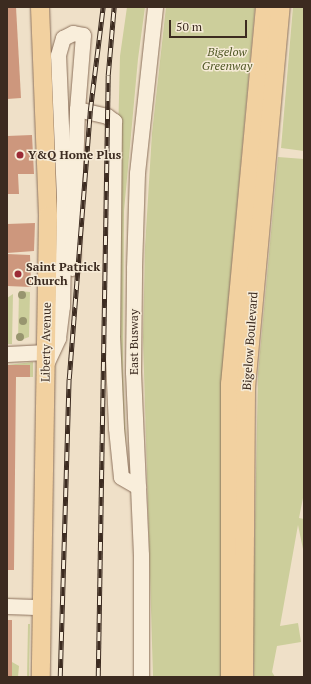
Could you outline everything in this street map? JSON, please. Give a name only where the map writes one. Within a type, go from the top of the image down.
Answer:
[{"type":"main road","name":"Liberty Avenue","points":[[40,7],[48,216],[42,677]]},
{"type":"main road","name":"Bigelow Boulevard","points":[[230,677],[230,384],[265,7]]},
{"type":"main road","name":"Bigelow Boulevard","points":[[244,677],[246,388],[281,7]]},
{"type":"street","name":"East Busway","points":[[141,677],[138,487],[133,372],[136,210],[147,68],[155,7]]},
{"type":"street","points":[[7,354],[46,358],[58,338],[62,306],[64,197],[58,55],[63,38],[73,33],[81,33],[83,35],[83,58],[78,109],[72,268]]},
{"type":"street","points":[[78,109],[108,116],[114,121],[112,335],[116,421],[121,477],[138,487]]},
{"type":"street","points":[[7,606],[42,607]]},
{"type":"green space","points":[[127,7],[145,7],[138,59],[124,211],[123,372],[127,469],[119,410],[118,138],[120,56]]},
{"type":"green space","name":"Bigelow Greenway","points":[[166,7],[255,7],[223,359],[221,677],[153,677],[143,338],[145,247],[152,133]]},
{"type":"green space","points":[[293,7],[304,7],[304,151],[281,148]]},
{"type":"green space","points":[[278,157],[304,159],[304,493],[299,518],[304,519],[304,554],[298,525],[280,626],[298,623],[301,642],[277,646],[272,672],[275,677],[254,677],[253,626],[258,374]]},
{"type":"green space","points":[[19,291],[30,292],[29,337],[18,341]]},
{"type":"green space","points":[[13,294],[12,344],[7,344],[7,298]]},
{"type":"green space","points":[[33,362],[33,377],[30,377],[30,365],[7,365]]},
{"type":"green space","points":[[28,624],[30,624],[29,677],[27,677]]},
{"type":"green space","points":[[12,662],[19,666],[18,677],[12,677]]},
{"type":"building","points":[[7,7],[16,7],[21,98],[7,99]]},
{"type":"building","name":"Y&Q Home Plus","points":[[32,135],[34,174],[18,174],[19,194],[7,194],[7,136]]},
{"type":"building","points":[[35,223],[34,251],[7,253],[7,224]]},
{"type":"building","name":"Saint Patrick Church","points":[[7,254],[30,255],[31,287],[7,286]]},
{"type":"building","points":[[7,365],[30,365],[30,377],[16,377],[14,570],[7,570]]},
{"type":"building","points":[[7,620],[12,620],[12,677],[7,677]]},
{"type":"railway","points":[[60,677],[69,379],[90,111],[103,7]]},
{"type":"railway","points":[[98,677],[108,75],[114,7]]},
{"type":"place","name":"Y&Q Home Plus","points":[[20,155]]},
{"type":"place","name":"Saint Patrick Church","points":[[18,274]]}]
